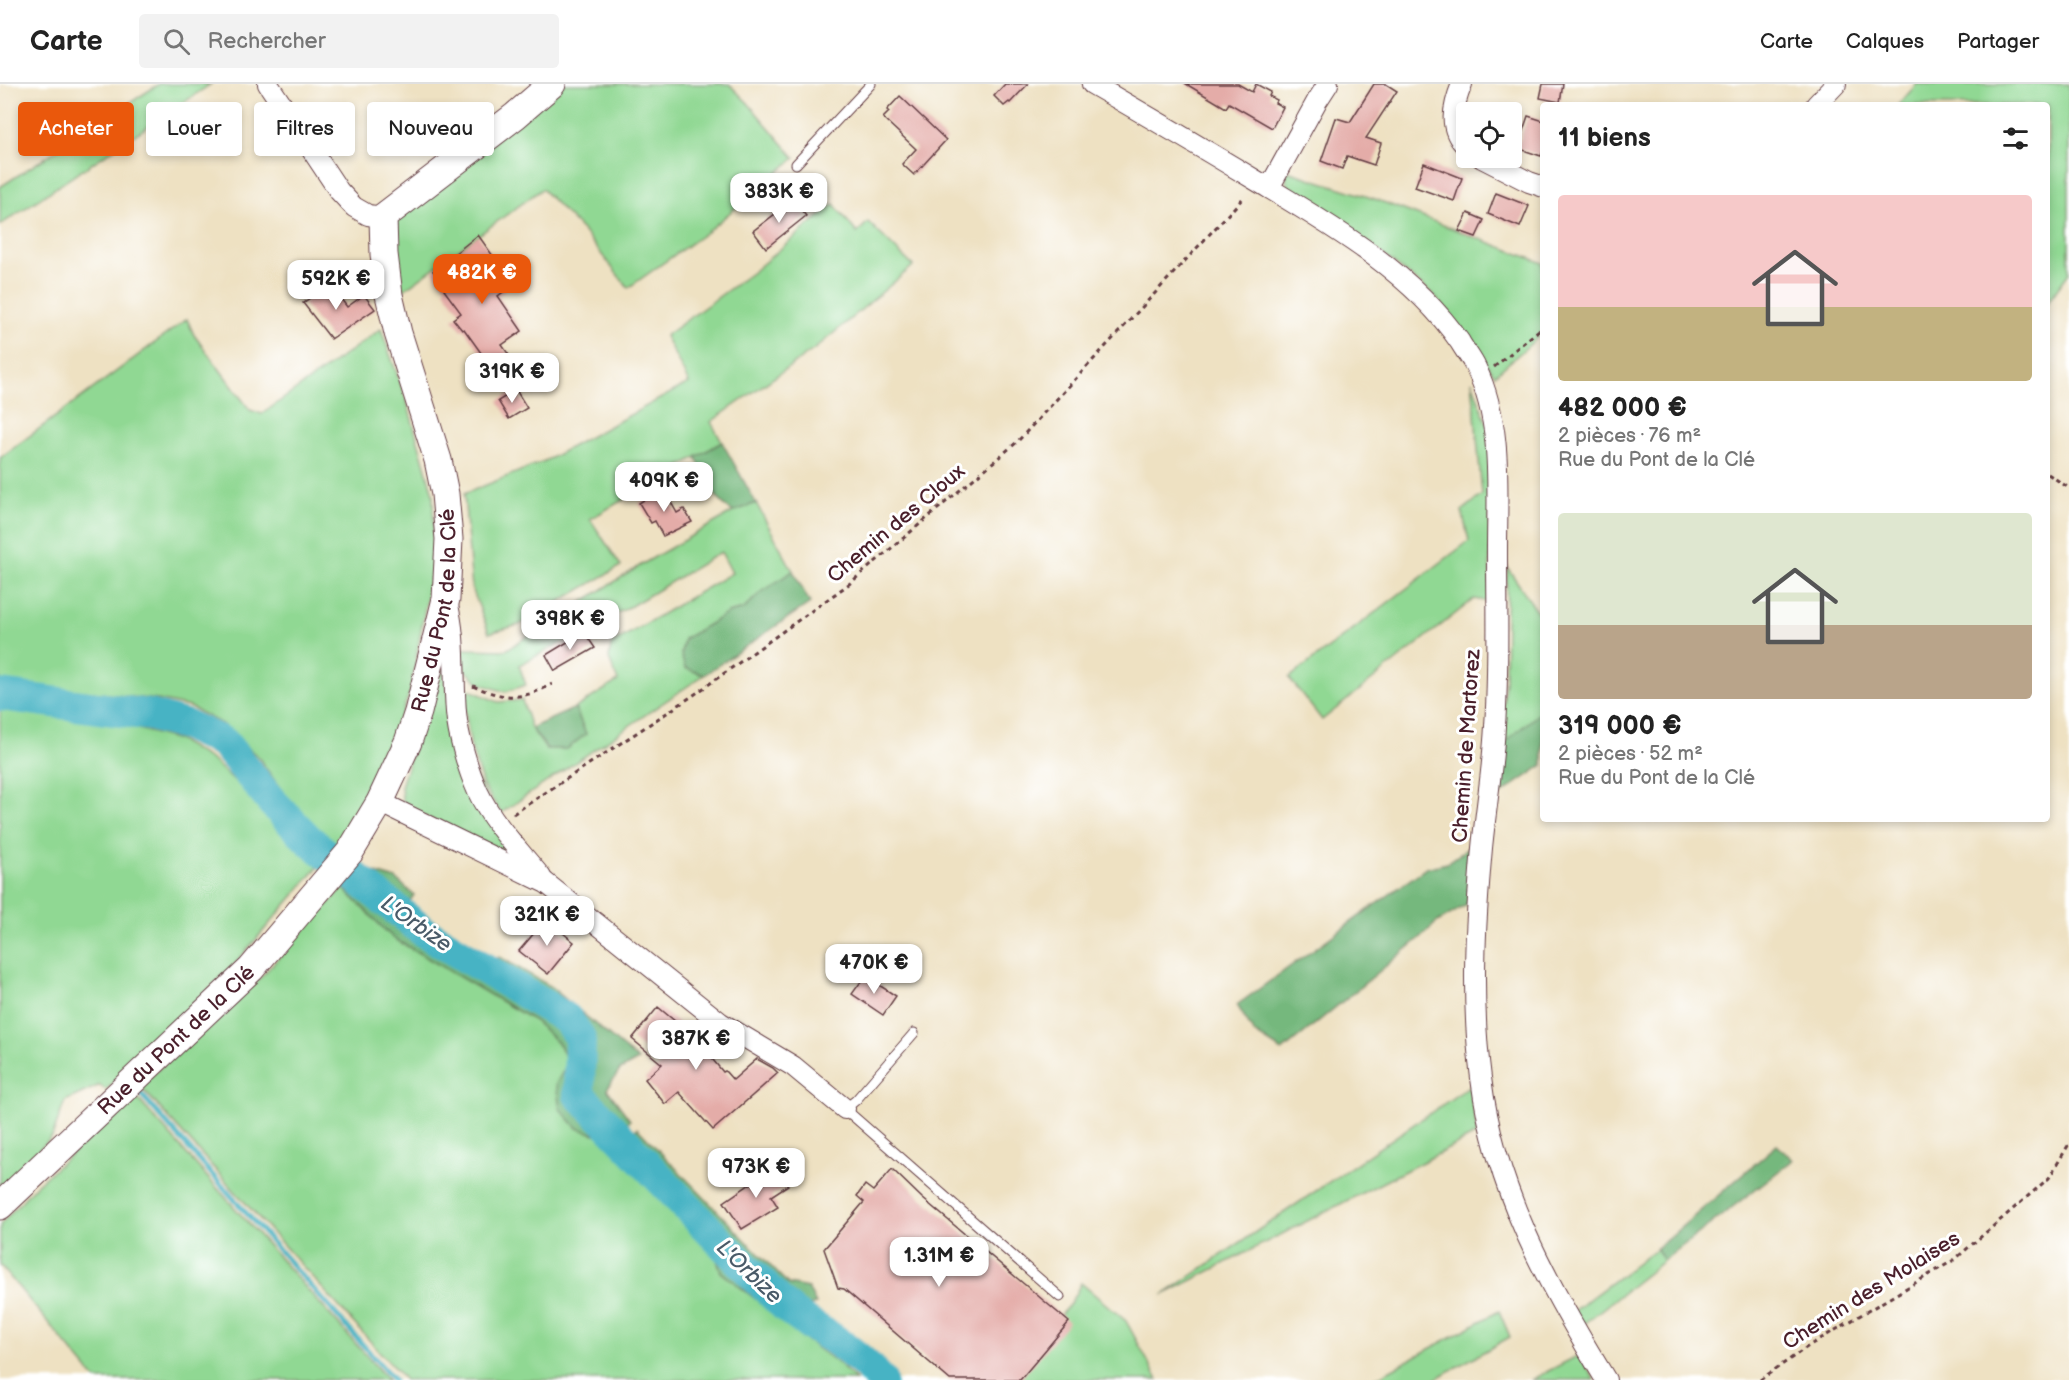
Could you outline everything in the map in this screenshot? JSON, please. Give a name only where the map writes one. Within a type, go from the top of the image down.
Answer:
[{"type":"street","points":[[268,84],[339,191],[354,207],[368,215],[383,218],[515,116],[552,84]]},
{"type":"street","name":"Chemin de Martorez","points":[[1092,84],[1324,222],[1403,279],[1457,338],[1480,378],[1489,403],[1494,437],[1497,485],[1498,663],[1495,729],[1482,848],[1474,969],[1481,1077],[1489,1126],[1500,1165],[1528,1239],[1560,1304],[1606,1380]]},
{"type":"street","points":[[1264,185],[1328,84]]},
{"type":"street","points":[[1456,132],[1453,124],[1454,107],[1462,84]]},
{"type":"street","points":[[1819,102],[1835,84]]},
{"type":"street","points":[[1502,168],[1540,186]]},
{"type":"street","name":"Rue du Pont de la Clé","points":[[0,1206],[252,969],[344,858],[380,802],[408,742],[418,712],[446,599],[449,539],[446,494],[438,460],[398,333],[389,295],[383,218]]},
{"type":"street","points":[[446,599],[453,623],[456,715],[466,759],[478,792],[498,824],[546,883],[720,1023],[793,1066],[845,1109]]},
{"type":"street","points":[[380,802],[546,883]]},
{"type":"lane","points":[[796,164],[871,84]]},
{"type":"lane","points":[[914,1033],[856,1100],[845,1109],[1060,1297]]},
{"type":"path","name":"Chemin des Cloux","points":[[498,824],[691,697],[849,584],[1017,442],[1264,185]]},
{"type":"path","points":[[1480,378],[1540,329]]},
{"type":"path","points":[[2050,475],[2069,488]]},
{"type":"path","points":[[455,678],[494,694],[516,696],[534,694],[552,684]]},
{"type":"path","name":"Chemin des Molaises","points":[[1760,1380],[1810,1345],[1954,1260],[2049,1178],[2069,1144]]},
{"type":"green space","points":[[159,84],[211,84],[184,102],[146,102],[146,127],[134,135],[134,102],[131,102]]},
{"type":"green space","points":[[562,84],[729,84],[795,158],[708,231],[628,288],[584,232],[542,189],[398,294],[392,222],[473,156],[494,156],[494,139]]},
{"type":"green space","points":[[1917,84],[2069,84],[2069,273],[2050,299],[2050,102],[1901,102]]},
{"type":"green space","points":[[48,156],[103,156],[0,225],[0,187]]},
{"type":"green space","points":[[1287,171],[1375,199],[1540,262],[1540,336],[1495,375],[1434,295],[1372,246],[1290,190],[1286,181]]},
{"type":"green space","points":[[834,204],[857,233],[868,222],[913,266],[816,348],[711,422],[722,442],[590,519],[621,566],[519,625],[489,633],[472,588],[464,494],[547,460],[689,383],[665,336],[754,271]]},
{"type":"green space","points":[[187,319],[194,335],[250,410],[262,414],[381,329],[407,402],[433,494],[434,558],[410,692],[362,816],[338,847],[290,802],[258,757],[222,724],[190,707],[158,700],[0,681],[0,458]]},
{"type":"green space","points":[[1472,381],[1490,433],[1490,602],[1474,599],[1322,720],[1289,678],[1469,541],[1462,511],[1482,495]]},
{"type":"green space","points":[[722,442],[756,503],[733,512],[715,494],[696,457]]},
{"type":"green space","points":[[756,503],[793,571],[760,593],[744,609],[728,613],[685,668],[704,675],[501,813],[483,786],[471,747],[461,686],[498,702],[522,700],[531,728],[546,749],[586,734],[575,708],[618,681],[609,659],[611,644],[732,573],[721,552],[631,606],[519,665],[526,685],[505,692],[481,684],[464,669],[462,649],[506,650],[646,562],[733,512]]},
{"type":"green space","points":[[1507,567],[1540,616],[1540,713],[1500,746],[1505,681]]},
{"type":"green space","points":[[793,571],[810,603],[704,675],[685,668],[681,654],[684,639],[728,613],[744,609],[760,593]]},
{"type":"green space","points":[[443,656],[453,735],[522,862],[407,808],[402,799],[401,786]]},
{"type":"green space","points":[[0,706],[135,728],[178,740],[212,760],[246,791],[319,866],[234,965],[106,1090],[100,1085],[65,1101],[52,1137],[0,1188]]},
{"type":"green space","points":[[575,708],[586,734],[567,749],[547,749],[531,728]]},
{"type":"green space","points":[[1540,713],[1540,767],[1495,798],[1500,746]]},
{"type":"green space","points":[[1470,847],[1468,904],[1436,923],[1282,1051],[1254,1033],[1237,1005],[1426,868],[1447,863]]},
{"type":"green space","points":[[359,868],[396,879],[414,895],[400,916],[476,967],[500,957],[550,986],[638,1060],[620,1070],[607,1089],[630,1120],[612,1140],[577,1128],[560,1109],[556,1084],[568,1062],[560,1045],[535,1021],[393,938],[343,888]]},
{"type":"green space","points":[[343,888],[393,938],[535,1021],[560,1045],[600,1137],[612,1140],[615,1150],[697,1228],[715,1253],[721,1272],[775,1314],[785,1325],[839,1364],[856,1380],[405,1380],[140,1086],[260,978]]},
{"type":"green space","points":[[1470,1086],[1477,1134],[1163,1295]]},
{"type":"green space","points":[[136,1097],[388,1380],[96,1380],[0,1265],[0,1225],[35,1186]]},
{"type":"green space","points":[[637,1128],[788,1284],[808,1288],[816,1304],[775,1314],[721,1272],[715,1253],[697,1228],[615,1150]]},
{"type":"green space","points":[[1777,1145],[1793,1160],[1663,1261],[1656,1249]]},
{"type":"green space","points":[[1656,1249],[1663,1261],[1582,1325],[1572,1312]]},
{"type":"green space","points":[[1081,1283],[1126,1321],[1158,1380],[1020,1380],[1060,1315],[1070,1304]]},
{"type":"green space","points":[[1499,1311],[1510,1337],[1434,1380],[1372,1380]]},
{"type":"green space","points":[[1579,1355],[1595,1380],[1531,1380]]},
{"type":"building","points":[[1005,84],[1028,84],[1010,103],[1004,106],[994,96]]},
{"type":"building","points":[[1186,84],[1238,84],[1252,92],[1256,84],[1271,92],[1269,96],[1283,107],[1272,128],[1229,103],[1226,108]]},
{"type":"building","points":[[1374,84],[1386,84],[1397,91],[1366,138],[1381,143],[1374,165],[1347,156],[1342,169],[1321,161],[1336,118],[1350,122]]},
{"type":"building","points":[[1543,84],[1563,84],[1560,102],[1540,98]]},
{"type":"building","points":[[900,96],[946,140],[914,175],[902,164],[916,149],[883,118]]},
{"type":"building","points":[[1528,116],[1540,120],[1540,156],[1522,150],[1522,133]]},
{"type":"building","points":[[1424,163],[1462,178],[1454,201],[1415,187]]},
{"type":"building","points":[[1496,193],[1529,206],[1520,227],[1488,214]]},
{"type":"building","points":[[793,200],[806,216],[766,248],[753,231]]},
{"type":"building","points":[[1468,213],[1484,220],[1476,237],[1459,231]]},
{"type":"building","points":[[478,235],[508,277],[500,283],[506,290],[498,296],[522,331],[502,345],[524,377],[506,388],[464,329],[462,330],[453,319],[461,313],[433,271]]},
{"type":"building","points":[[330,284],[347,307],[364,295],[375,309],[331,339],[303,303]]},
{"type":"building","points":[[516,390],[527,408],[509,419],[498,401]]},
{"type":"building","points":[[663,488],[677,513],[684,509],[692,522],[663,536],[655,521],[651,523],[639,503]]},
{"type":"building","points":[[584,632],[595,648],[555,671],[546,655]]},
{"type":"building","points":[[546,919],[574,942],[548,974],[519,951]]},
{"type":"building","points":[[865,976],[896,996],[883,1015],[852,994]]},
{"type":"building","points":[[658,1007],[694,1037],[723,1072],[725,1071],[733,1080],[757,1059],[778,1073],[713,1130],[679,1092],[665,1104],[645,1079],[662,1064],[632,1039]]},
{"type":"building","points":[[775,1167],[788,1185],[771,1196],[778,1207],[742,1229],[724,1202]]},
{"type":"building","points":[[892,1169],[922,1198],[1069,1322],[1020,1380],[950,1380],[844,1289],[838,1288],[824,1249],[864,1202],[857,1196],[865,1185],[873,1191]]},
{"type":"waterway","name":"L'Orbize","points":[[0,695],[150,715],[188,726],[224,743],[272,802],[309,840],[423,931],[567,1019],[580,1038],[579,1095],[787,1308],[848,1350],[881,1380]]},
{"type":"waterway","points":[[140,1093],[394,1380]]}]
